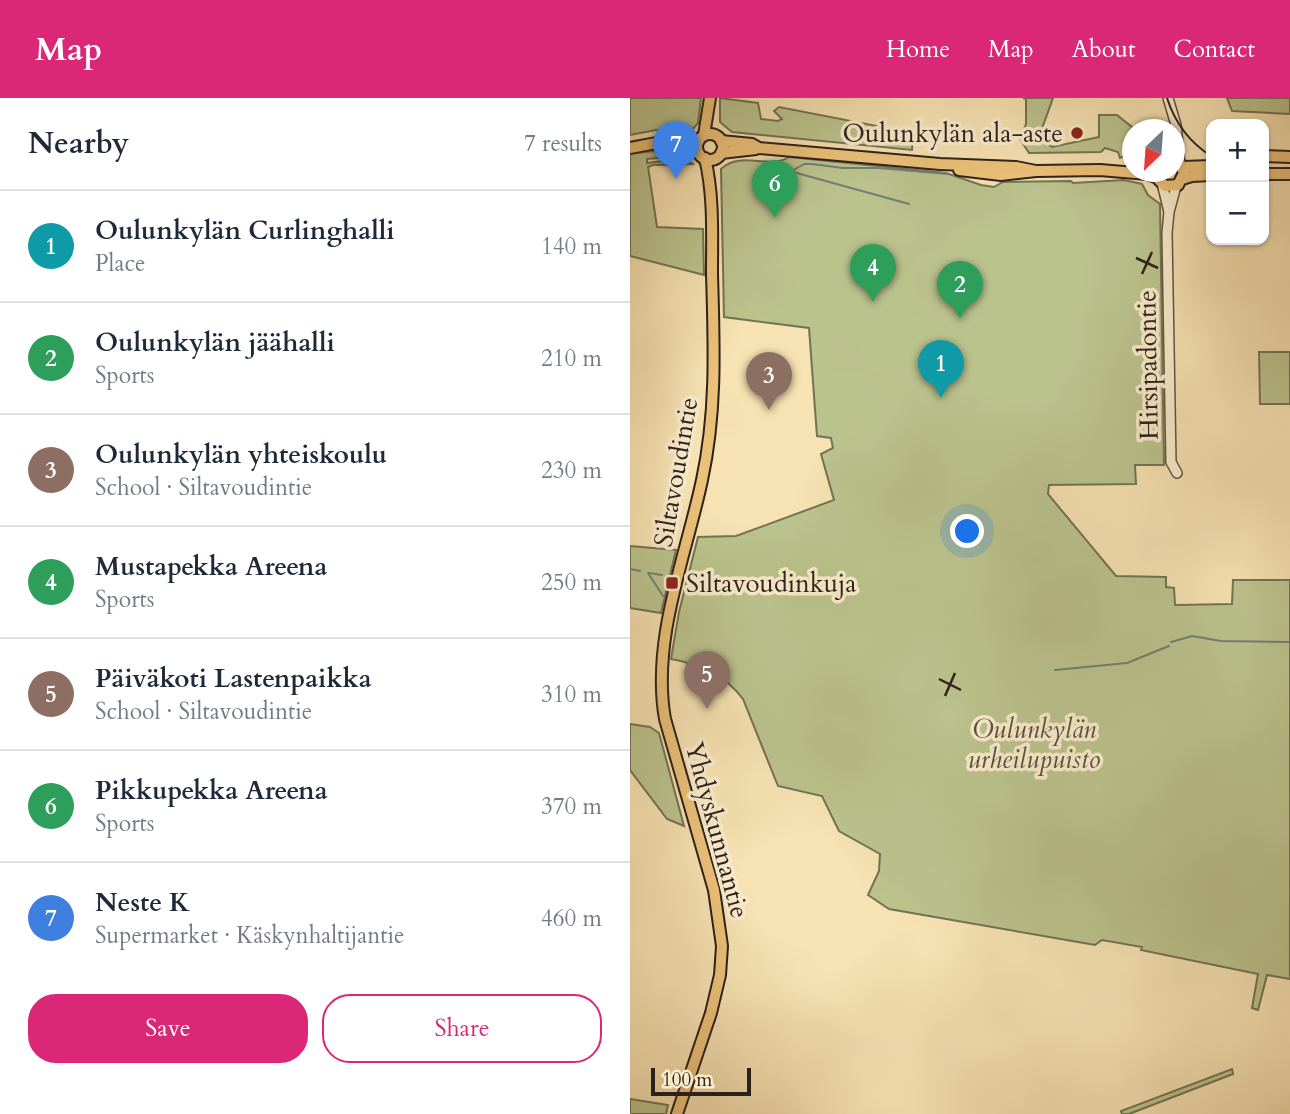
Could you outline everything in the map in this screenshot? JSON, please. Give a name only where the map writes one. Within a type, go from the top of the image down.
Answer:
[{"type":"main road","name":"Siltavoudintie","points":[[665,719],[661,677],[664,642],[702,480],[714,407],[710,103]]},
{"type":"main road","points":[[630,148],[656,143],[759,148],[940,164],[1016,167],[1036,171],[1122,168]]},
{"type":"main road","points":[[1269,156],[1290,157]]},
{"type":"main road","points":[[1185,164],[1206,166]]},
{"type":"main road","points":[[1100,170],[1122,172]]},
{"type":"main road","points":[[1269,174],[1290,174]]},
{"type":"main road","points":[[1185,179],[1206,175]]},
{"type":"main road","points":[[1163,182],[1168,187],[1179,182]]},
{"type":"main road","name":"Yhdyskunnantie","points":[[665,719],[714,890],[722,946],[720,975],[711,1013],[677,1114]]},
{"type":"street","points":[[1168,98],[1173,119]]},
{"type":"street","points":[[1171,119],[1172,115]]},
{"type":"street","name":"Hirsipadontie","points":[[1160,182],[1169,212]]},
{"type":"street","name":"Hirsipadontie","points":[[1177,473],[1172,466],[1171,457],[1167,233],[1169,212],[1179,182]]},
{"type":"green space","points":[[630,98],[701,98],[698,123],[692,130],[656,130],[630,135]]},
{"type":"green space","points":[[720,98],[758,103],[761,119],[782,119],[774,111],[779,107],[913,133],[912,150],[732,132],[720,122]]},
{"type":"green space","points":[[1023,98],[1053,98],[1039,137],[1052,147],[1099,137],[1099,115],[1117,115],[1122,119],[1122,157],[1118,152],[1105,148],[1101,152],[1029,153],[1020,139],[1026,124],[1026,99]]},
{"type":"green space","points":[[1227,98],[1290,98],[1290,114],[1232,111]]},
{"type":"green space","points":[[683,152],[679,156],[647,159],[647,163],[678,159],[694,164],[648,167],[657,227],[703,229],[704,275],[630,256],[630,154]]},
{"type":"green space","name":"Oulunkylän urheilupuisto","points":[[789,157],[946,173],[994,187],[1003,182],[1073,183],[1122,180],[1142,184],[1148,195],[1160,204],[1164,465],[1135,465],[1136,484],[1049,485],[1048,494],[1116,576],[1166,577],[1166,587],[1174,588],[1175,605],[1232,604],[1233,580],[1290,580],[1290,979],[1267,975],[1258,1010],[1252,1008],[1258,974],[1141,950],[1142,947],[1102,940],[1095,945],[889,909],[868,895],[879,871],[880,854],[839,831],[822,796],[778,786],[743,699],[729,684],[702,668],[671,659],[679,612],[698,537],[736,536],[834,500],[821,454],[833,448],[831,438],[817,436],[809,328],[724,317],[721,169],[737,161],[781,160]]},
{"type":"green space","points":[[1259,352],[1290,352],[1290,404],[1260,404]]},
{"type":"green space","points":[[630,546],[676,550],[661,613],[630,608]]},
{"type":"green space","points":[[630,724],[650,727],[659,733],[684,826],[667,819],[630,770]]},
{"type":"green space","points":[[1232,1069],[1233,1074],[1129,1114],[1122,1114],[1121,1111]]},
{"type":"green space","points":[[630,1099],[668,1105],[666,1114],[630,1114]]},
{"type":"waterway","points":[[790,172],[804,164],[812,164],[948,174]]},
{"type":"waterway","points":[[775,167],[909,204]]},
{"type":"waterway","points":[[630,569],[640,571]]},
{"type":"waterway","points":[[648,573],[663,596]]},
{"type":"waterway","points":[[649,573],[662,575]]},
{"type":"waterway","points":[[1171,642],[1192,636],[1221,641],[1290,642]]},
{"type":"waterway","points":[[1055,670],[1127,663],[1169,646]]},
{"type":"tram line","points":[[1167,98],[1184,131],[1206,152]]},
{"type":"tram line","points":[[1269,168],[1290,168]]},
{"type":"place","name":"Oulunkylän ala-aste","points":[[1077,133]]},
{"type":"place","name":"Neste K","points":[[676,179]]},
{"type":"place","name":"Pikkupekka Areena","points":[[775,218]]},
{"type":"place","name":"Mustapekka Areena","points":[[873,302]]},
{"type":"place","name":"Oulunkylän jäähalli","points":[[960,319]]},
{"type":"place","name":"Oulunkylän Curlinghalli","points":[[941,398]]},
{"type":"place","name":"Oulunkylän yhteiskoulu","points":[[769,410]]},
{"type":"place","name":"Siltavoudinkuja","points":[[672,583]]},
{"type":"place","name":"Päiväkoti Lastenpaikka","points":[[707,709]]}]
